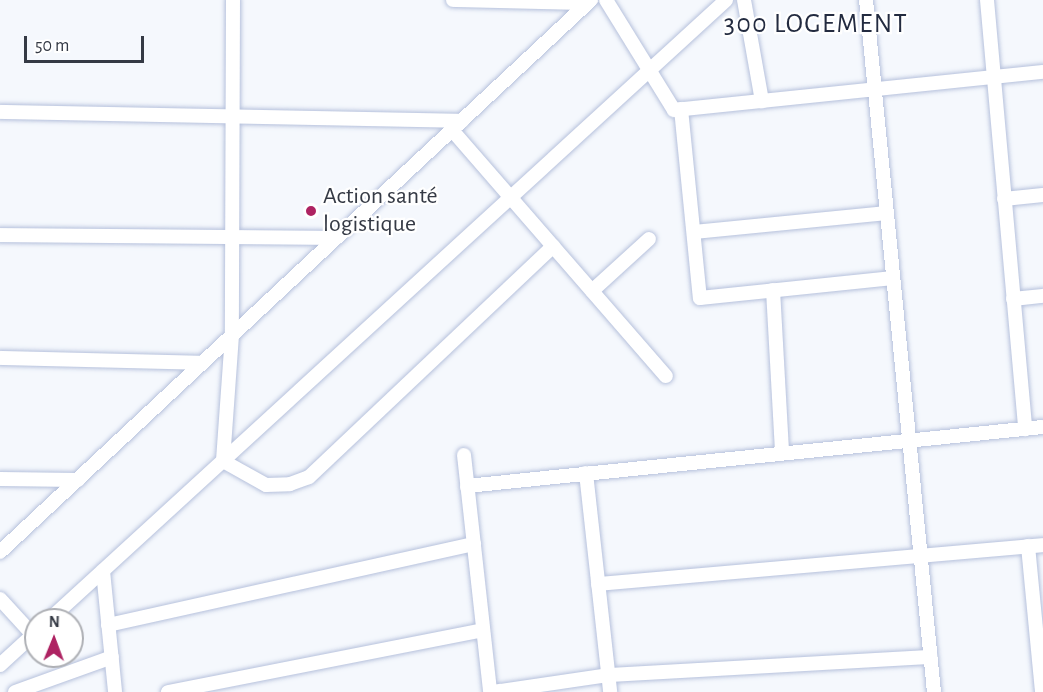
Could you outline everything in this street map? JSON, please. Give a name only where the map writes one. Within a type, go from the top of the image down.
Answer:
[{"type":"street","points":[[223,461],[232,335],[233,0]]},
{"type":"street","points":[[453,0],[589,2]]},
{"type":"street","points":[[606,0],[674,110],[1043,72]]},
{"type":"street","points":[[62,608],[726,0]]},
{"type":"street","points":[[744,0],[762,101]]},
{"type":"street","points":[[866,0],[934,692]]},
{"type":"street","points":[[987,0],[1025,429]]},
{"type":"street","points":[[0,552],[589,2]]},
{"type":"street","points":[[681,109],[700,298],[893,278]]},
{"type":"street","points":[[0,112],[233,113],[457,125]]},
{"type":"street","points":[[457,125],[510,197],[666,376]]},
{"type":"street","points":[[1004,199],[1043,195]]},
{"type":"street","points":[[694,232],[887,213]]},
{"type":"street","points":[[0,235],[336,238]]},
{"type":"street","points":[[592,291],[649,239]]},
{"type":"street","points":[[223,461],[266,485],[290,484],[309,477],[553,246]]},
{"type":"street","points":[[774,290],[782,453]]},
{"type":"street","points":[[1013,299],[1043,296]]},
{"type":"street","points":[[0,358],[202,363]]},
{"type":"street","points":[[467,486],[1043,427]]},
{"type":"street","points":[[464,455],[492,692],[608,675],[930,657]]},
{"type":"street","points":[[586,474],[610,692]]},
{"type":"street","points":[[0,479],[78,480]]},
{"type":"street","points":[[108,625],[474,544]]},
{"type":"street","points":[[598,584],[1043,545]]},
{"type":"street","points":[[1028,546],[1042,692]]},
{"type":"street","points":[[103,570],[115,692]]},
{"type":"street","points":[[0,599],[24,623]]},
{"type":"street","points":[[168,692],[483,630]]},
{"type":"street","points":[[0,665],[24,642]]},
{"type":"street","points":[[15,692],[111,657]]},
{"type":"place","name":"Action santé logistique","points":[[311,211]]},
{"type":"district","name":"300 LOGEMENT","points":[[816,24]]}]
